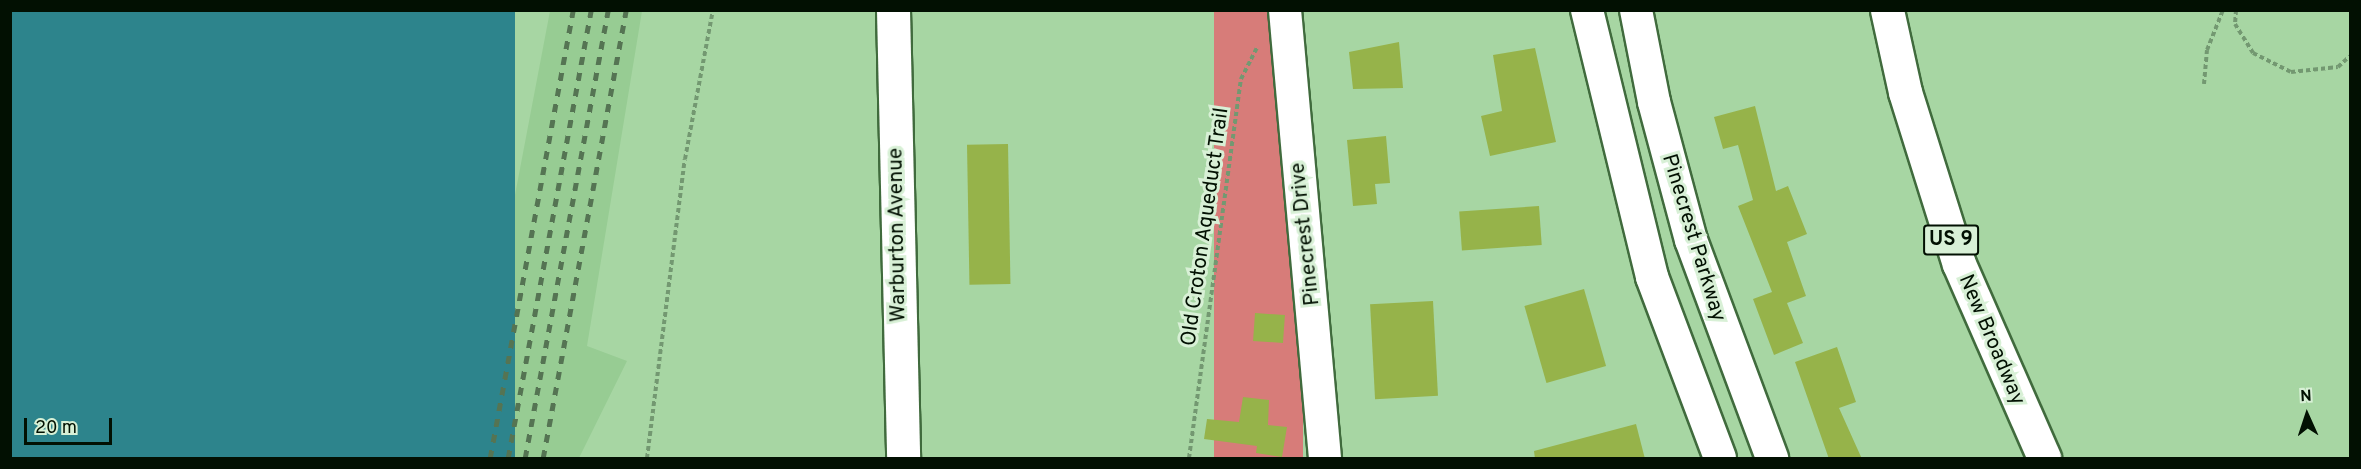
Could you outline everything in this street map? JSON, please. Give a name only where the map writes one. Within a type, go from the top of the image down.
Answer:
[{"type":"main road","name":"Warburton Avenue","points":[[893,10],[903,459]]},
{"type":"main road","name":"New Broadway","points":[[1887,10],[1905,92],[1955,253],[2044,459]]},
{"type":"street","name":"Pinecrest Drive","points":[[1285,10],[1325,459]]},
{"type":"street","points":[[1587,10],[1647,255],[1720,459]]},
{"type":"street","name":"Pinecrest Parkway","points":[[1636,10],[1654,102],[1691,240],[1772,459]]},
{"type":"street","points":[[1647,255],[1691,240]]},
{"type":"path","points":[[647,459],[685,159],[713,10]]},
{"type":"path","points":[[2204,84],[2207,50],[2223,10]]},
{"type":"path","points":[[2236,10],[2235,24],[2253,53],[2291,72],[2338,67],[2350,56]]},
{"type":"path","name":"Old Croton Aqueduct Trail","points":[[1189,459],[1241,79],[1263,40]]},
{"type":"shaded area","points":[[550,11],[642,11],[587,346],[627,361],[579,458],[445,458],[455,395],[475,361],[507,237]]},
{"type":"shaded area","points":[[1214,11],[1303,11],[1303,458],[1214,458]]},
{"type":"water","points":[[10,11],[515,11],[515,458],[10,458]]},
{"type":"building","points":[[1399,42],[1403,88],[1353,89],[1349,52]]},
{"type":"building","points":[[1535,48],[1556,142],[1490,156],[1481,116],[1502,111],[1493,55]]},
{"type":"building","points":[[1755,106],[1776,191],[1788,186],[1807,234],[1787,242],[1806,296],[1787,303],[1803,343],[1774,355],[1753,299],[1772,292],[1738,206],[1753,200],[1738,145],[1723,149],[1714,117]]},
{"type":"building","points":[[1386,136],[1390,183],[1375,184],[1377,204],[1353,206],[1347,140]]},
{"type":"building","points":[[1008,144],[1010,284],[969,285],[967,145]]},
{"type":"building","points":[[1539,206],[1542,245],[1462,250],[1459,212]]},
{"type":"building","points":[[1584,289],[1606,366],[1546,383],[1524,306]]},
{"type":"building","points":[[1433,301],[1438,396],[1375,399],[1370,304]]},
{"type":"building","points":[[1255,313],[1285,315],[1283,343],[1253,341]]},
{"type":"building","points":[[1837,347],[1856,402],[1839,408],[1862,459],[1829,459],[1795,362]]},
{"type":"building","points":[[1243,397],[1269,400],[1268,425],[1287,427],[1282,457],[1256,453],[1257,446],[1204,439],[1207,419],[1239,422]]},
{"type":"building","points":[[1636,424],[1645,459],[1535,459],[1534,451]]},
{"type":"railway","points":[[490,458],[573,10]]},
{"type":"railway","points":[[508,458],[591,10]]},
{"type":"railway","points":[[525,458],[608,10]]},
{"type":"railway","points":[[543,458],[626,10]]}]
